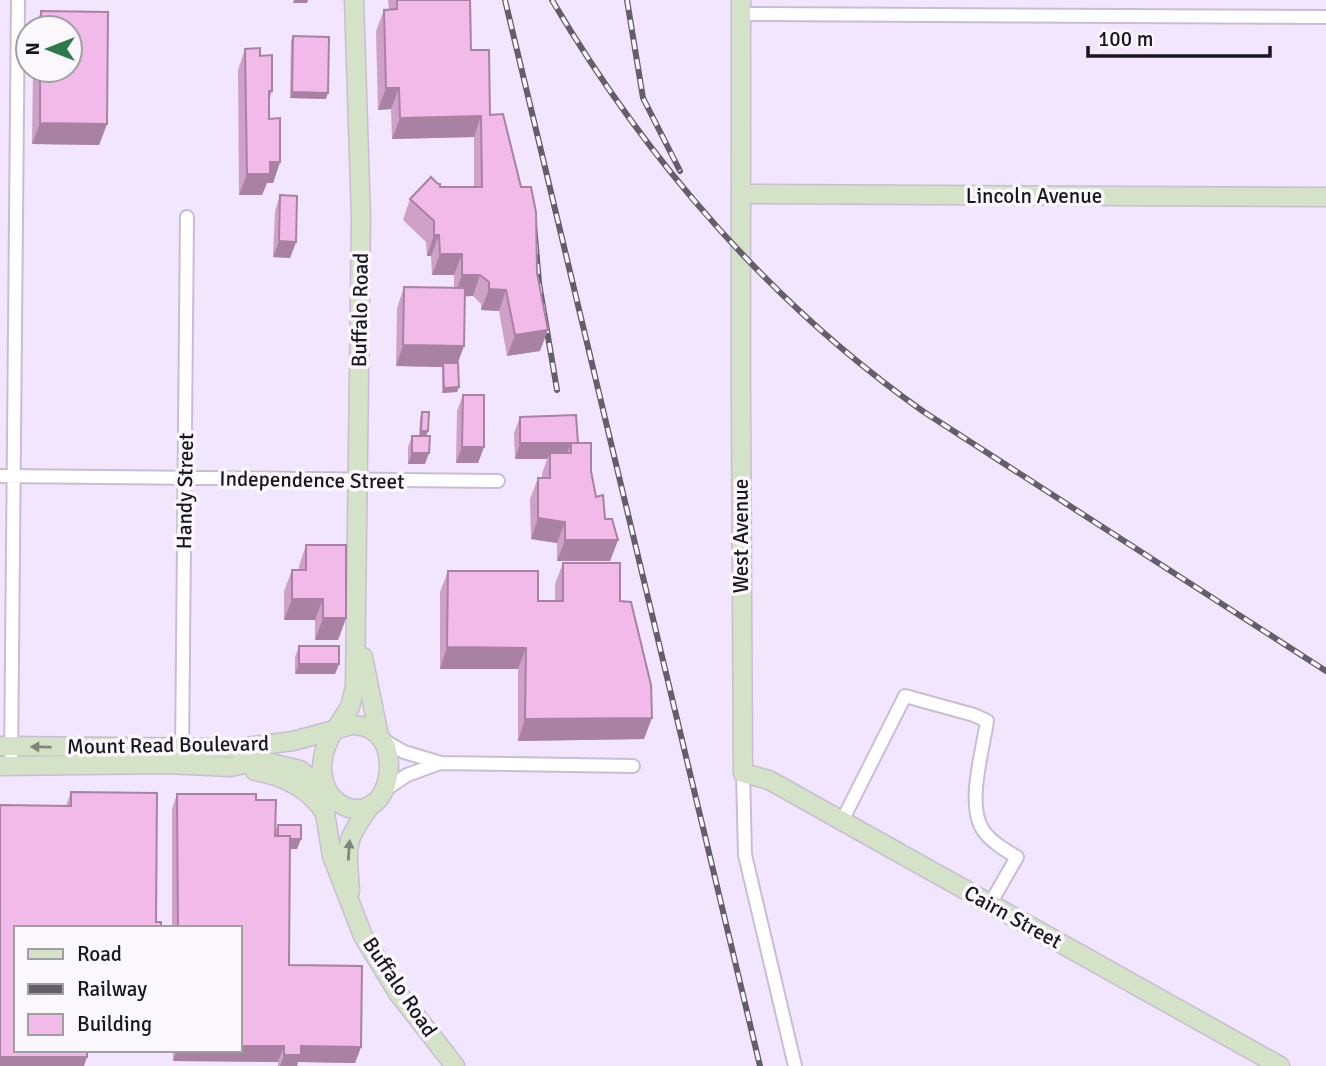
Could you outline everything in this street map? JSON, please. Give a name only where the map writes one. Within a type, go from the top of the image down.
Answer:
[{"type":"main road","name":"Buffalo Road","points":[[335,730],[354,699],[357,619],[360,218],[354,0]]},
{"type":"main road","name":"West Avenue","points":[[741,7],[743,773]]},
{"type":"main road","name":"Lincoln Avenue","points":[[742,194],[1326,197]]},
{"type":"main road","name":"Buffalo Road","points":[[357,619],[380,737]]},
{"type":"main road","points":[[359,725],[380,737],[389,763],[379,797],[358,809],[344,807],[325,791],[321,762],[323,753],[335,730],[359,725]]},
{"type":"main road","name":"Mount Read Boulevard","points":[[5,766],[182,756],[266,746],[335,730]]},
{"type":"main road","name":"Mount Read Boulevard","points":[[6,746],[182,756],[230,767],[251,763],[282,764],[303,772],[325,791]]},
{"type":"main road","points":[[230,767],[287,780],[311,795],[325,813]]},
{"type":"main road","name":"Cairn Street","points":[[743,773],[769,780],[1280,1066]]},
{"type":"main road","name":"Buffalo Road","points":[[325,791],[325,813],[335,869],[363,936],[380,966],[454,1066]]},
{"type":"main road","name":"Buffalo Road","points":[[351,905],[348,856],[350,837],[379,797]]},
{"type":"street","points":[[5,766],[7,476],[18,0]]},
{"type":"street","points":[[741,7],[1326,17]]},
{"type":"street","name":"Handy Street","points":[[182,756],[187,217]]},
{"type":"street","name":"Independence Street","points":[[7,476],[498,481]]},
{"type":"street","points":[[842,821],[905,695],[987,721],[975,810],[981,827],[988,836],[1017,857],[990,904]]},
{"type":"street","points":[[380,737],[404,752],[440,763],[633,766]]},
{"type":"street","points":[[379,797],[407,775],[440,763]]},
{"type":"street","name":"West Avenue","points":[[743,773],[745,855],[795,1066]]},
{"type":"building","points":[[397,0],[470,0],[471,50],[489,50],[490,115],[503,114],[521,187],[531,187],[536,212],[537,273],[548,330],[515,335],[506,290],[489,289],[489,282],[480,275],[462,275],[462,254],[440,254],[439,235],[434,235],[434,221],[410,199],[431,177],[440,187],[482,187],[481,116],[400,118],[399,88],[386,88],[384,10],[397,9]]},
{"type":"building","points":[[41,11],[108,12],[107,124],[40,123],[40,84],[84,84],[84,14],[41,14]]},
{"type":"building","points":[[293,36],[329,37],[328,93],[292,92]]},
{"type":"building","points":[[260,48],[260,56],[272,55],[269,119],[280,118],[280,162],[270,162],[270,174],[247,174],[245,49]]},
{"type":"building","points":[[280,195],[297,196],[296,242],[279,241]]},
{"type":"building","points":[[404,287],[465,288],[464,346],[403,345]]},
{"type":"building","points":[[443,363],[458,363],[459,387],[444,388]]},
{"type":"building","points":[[463,395],[484,395],[484,447],[462,447]]},
{"type":"building","points":[[422,412],[429,412],[428,431],[421,431]]},
{"type":"building","points":[[576,415],[578,443],[520,443],[520,417]]},
{"type":"building","points":[[412,436],[430,436],[429,453],[412,453]]},
{"type":"building","points":[[571,443],[591,443],[591,471],[596,497],[603,495],[605,519],[612,519],[618,540],[565,540],[565,522],[538,518],[538,478],[550,478],[550,453],[571,453]]},
{"type":"building","points":[[306,545],[346,545],[346,618],[323,618],[323,599],[292,599],[292,570],[306,570]]},
{"type":"building","points":[[563,563],[620,563],[620,601],[631,602],[651,685],[652,718],[525,719],[526,648],[447,647],[448,571],[538,571],[538,601],[563,601]]},
{"type":"building","points":[[299,646],[339,646],[339,664],[299,664]]},
{"type":"building","points":[[71,792],[157,793],[156,922],[161,922],[161,926],[14,926],[14,1052],[87,1052],[87,1057],[0,1057],[0,805],[71,806]]},
{"type":"building","points":[[177,794],[256,794],[256,800],[276,800],[275,836],[290,836],[289,965],[362,966],[361,1047],[301,1046],[301,1055],[284,1055],[284,1046],[242,1046],[242,926],[178,926]]},
{"type":"building","points":[[278,825],[301,825],[301,839],[278,836]]},
{"type":"railway","points":[[505,0],[760,1066]]},
{"type":"railway","points":[[552,0],[628,117],[671,172],[716,226],[764,277],[815,325],[868,370],[924,412],[1326,671]]},
{"type":"railway","points":[[627,0],[643,98],[680,171]]},
{"type":"railway","points":[[534,224],[539,283],[557,390]]}]
